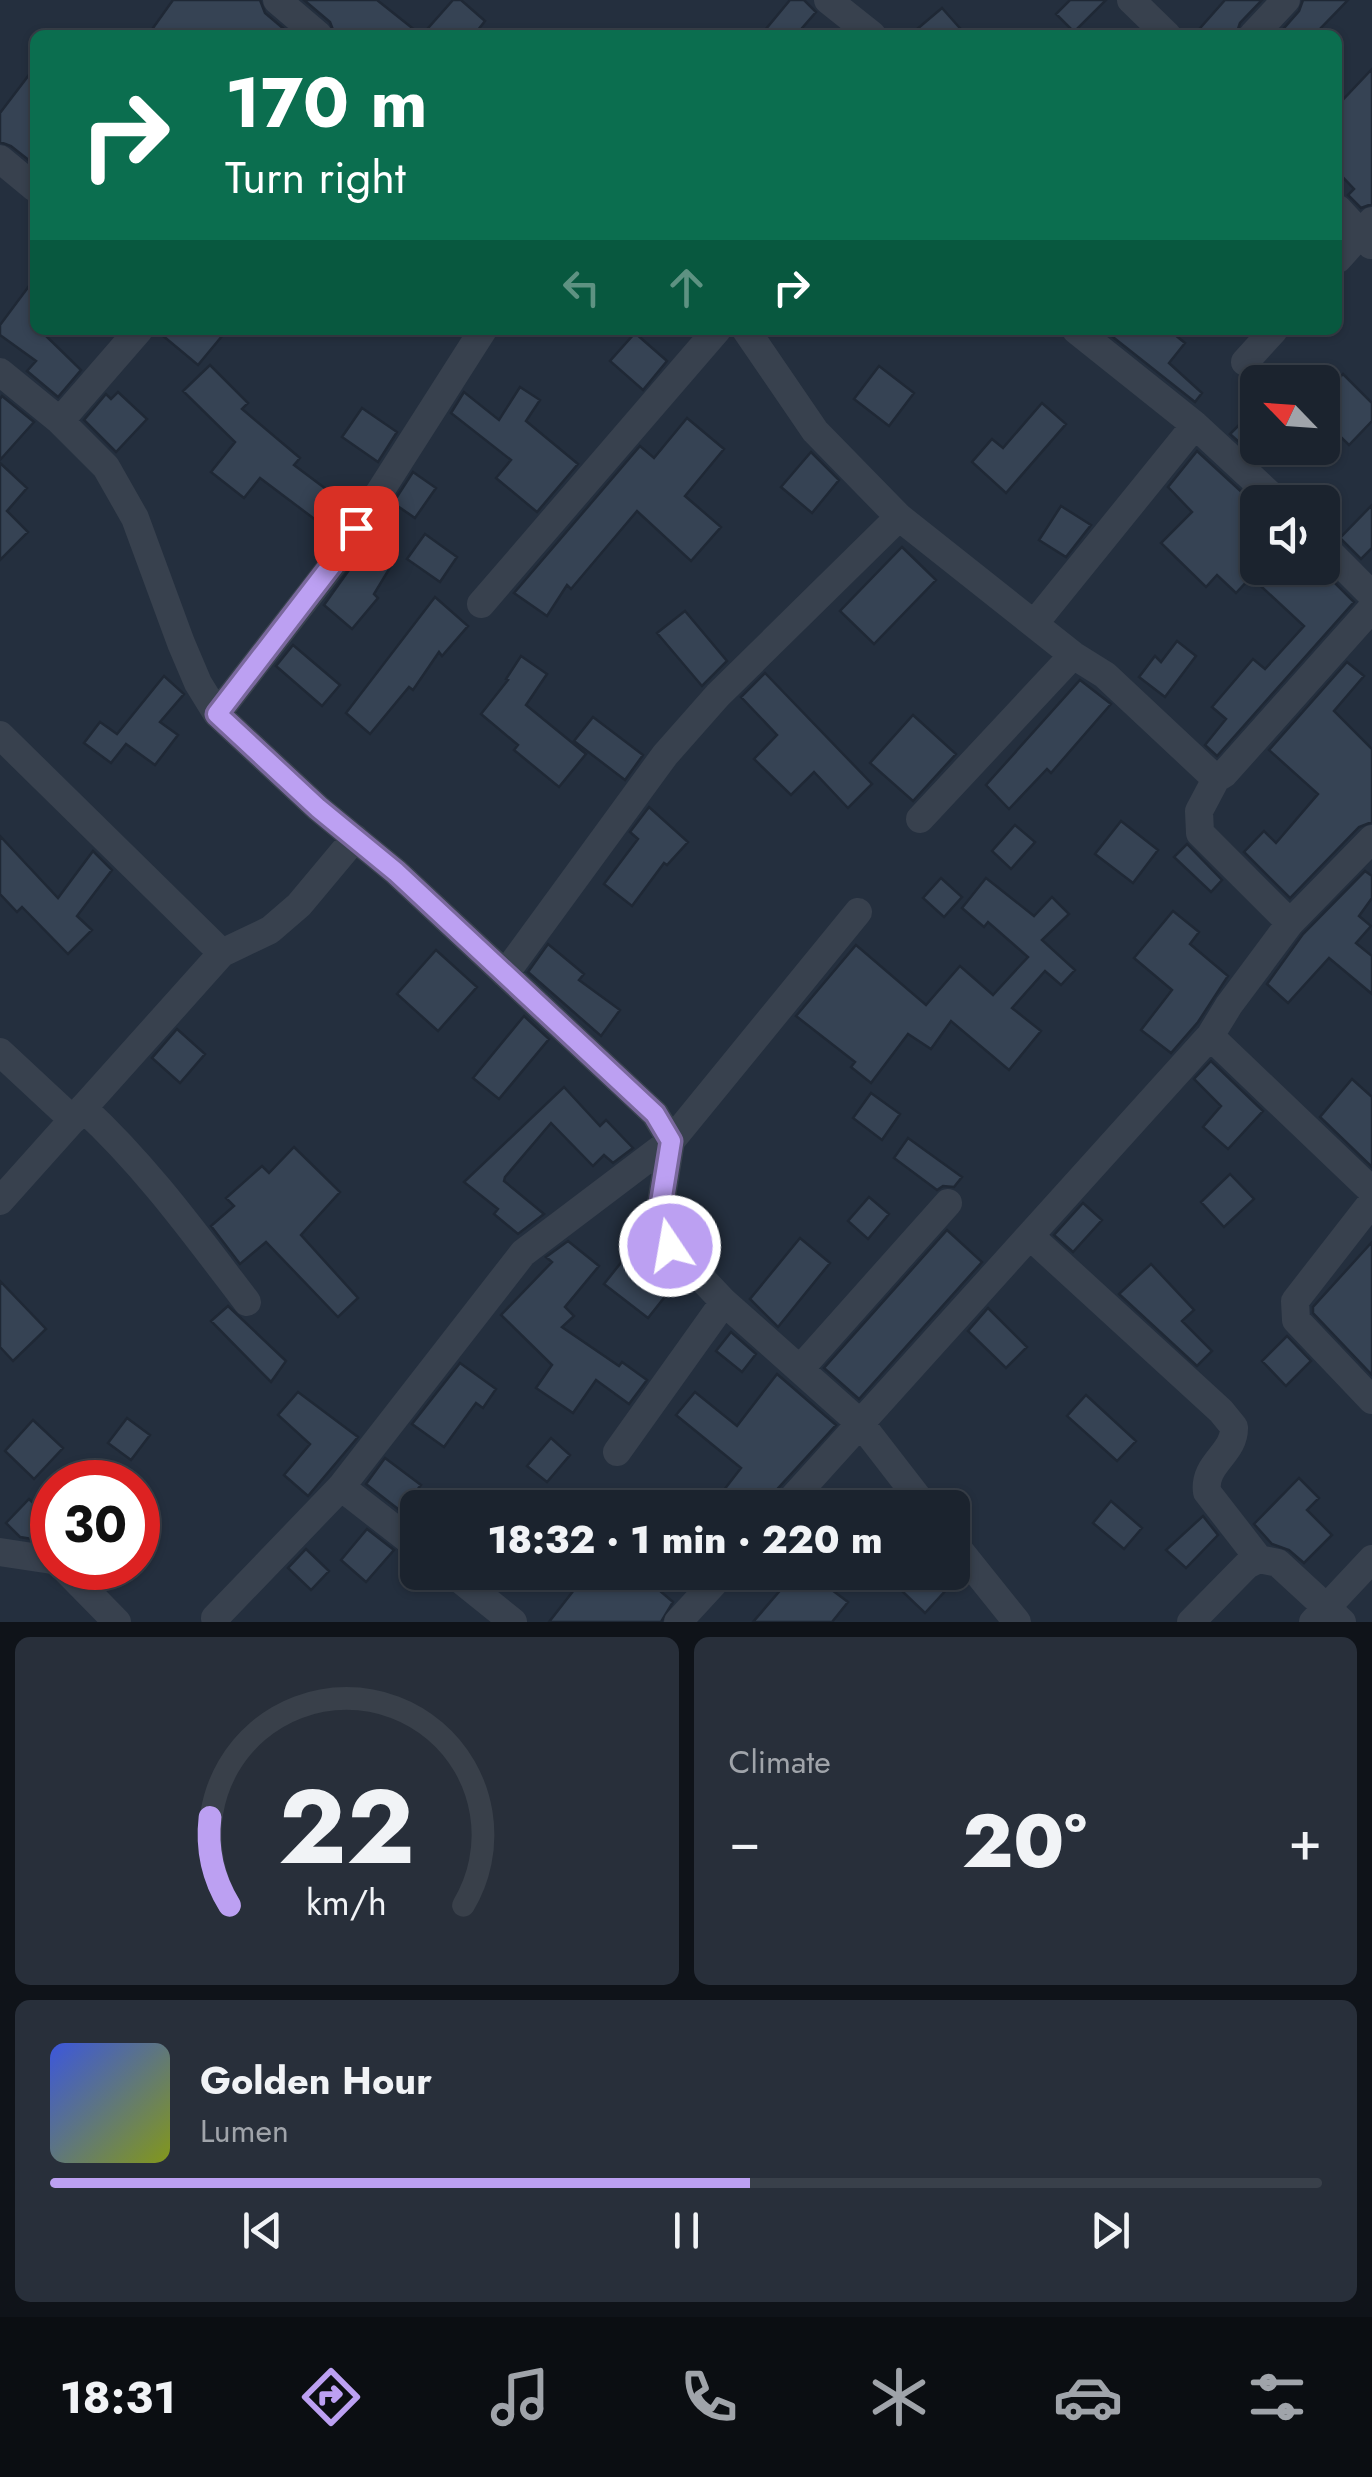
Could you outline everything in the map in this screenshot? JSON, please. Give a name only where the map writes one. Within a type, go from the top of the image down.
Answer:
[{"type":"street","points":[[277,0],[312,30]]},
{"type":"street","points":[[828,0],[866,30]]},
{"type":"street","points":[[1131,0],[1162,30]]},
{"type":"street","points":[[1258,30],[1286,0]]},
{"type":"street","points":[[0,160],[30,184]]},
{"type":"street","points":[[1342,212],[1368,233],[1342,256]]},
{"type":"street","points":[[60,421],[136,335]]},
{"type":"street","points":[[217,714],[337,558],[480,335]]},
{"type":"street","points":[[481,604],[714,335]]},
{"type":"street","points":[[749,335],[816,431],[899,517],[1073,655],[1105,675],[1216,779]]},
{"type":"street","points":[[1082,335],[1195,425],[1260,485]]},
{"type":"street","points":[[1245,362],[1269,335]]},
{"type":"street","points":[[0,372],[60,421],[106,467],[135,518],[180,643],[217,714],[655,1114],[671,1141],[660,1197],[662,1230],[670,1246],[724,1302],[861,1424],[912,1490]]},
{"type":"street","points":[[1034,624],[1195,425]]},
{"type":"street","points":[[504,974],[665,755],[718,695],[899,517]]},
{"type":"street","points":[[1340,563],[1372,595]]},
{"type":"street","points":[[1290,923],[1200,833],[1199,811],[1216,779],[1372,608]]},
{"type":"street","points":[[920,819],[1073,655]]},
{"type":"street","points":[[0,735],[222,953]]},
{"type":"street","points":[[0,1201],[222,953],[270,930],[299,905],[355,838]]},
{"type":"street","points":[[800,1490],[1210,1036],[1290,923],[1372,839]]},
{"type":"street","points":[[215,1618],[341,1487],[523,1252],[671,1141],[858,912]]},
{"type":"street","points":[[1210,1036],[1372,1191]]},
{"type":"street","points":[[0,1052],[144,1170],[248,1302]]},
{"type":"street","points":[[1372,1202],[1295,1302],[1293,1310],[1296,1320],[1372,1400]]},
{"type":"street","points":[[800,1368],[948,1203]]},
{"type":"street","points":[[1030,1236],[1234,1427],[1230,1446],[1208,1472],[1207,1492],[1260,1559]]},
{"type":"street","points":[[618,1452],[724,1302]]},
{"type":"street","points":[[341,1487],[400,1532]]},
{"type":"street","points":[[0,1552],[30,1557]]},
{"type":"street","points":[[1191,1622],[1247,1565],[1260,1559],[1278,1563],[1328,1618],[1372,1559]]},
{"type":"street","points":[[970,1569],[1001,1616]]},
{"type":"street","points":[[86,1590],[117,1622]]},
{"type":"street","points":[[473,1590],[513,1622]]},
{"type":"street","points":[[678,1622],[707,1590]]},
{"type":"building","points":[[173,0],[260,0],[265,13],[285,30],[152,30]]},
{"type":"building","points":[[304,0],[377,0],[415,30],[333,30],[330,22]]},
{"type":"building","points":[[453,0],[461,0],[485,21],[478,30],[426,30]]},
{"type":"building","points":[[790,0],[804,0],[816,12],[800,30],[765,30]]},
{"type":"building","points":[[1070,0],[1106,0],[1076,30],[1056,14]]},
{"type":"building","points":[[1225,0],[1262,0],[1238,30],[1198,30]]},
{"type":"building","points":[[1303,0],[1348,0],[1319,30],[1282,30]]},
{"type":"building","points":[[942,8],[962,30],[916,30]]},
{"type":"building","points":[[1372,69],[1372,204],[1361,208],[1348,195],[1354,189],[1342,176],[1342,101]]},
{"type":"building","points":[[30,74],[30,161],[0,142],[0,113]]},
{"type":"building","points":[[30,285],[30,335],[45,335],[81,370],[58,397],[27,371],[36,361],[0,335],[0,325]]},
{"type":"building","points":[[162,335],[223,335],[198,365]]},
{"type":"building","points":[[637,335],[667,361],[643,390],[610,361]]},
{"type":"building","points":[[1110,335],[1175,335],[1185,343],[1169,363],[1202,393],[1195,402]]},
{"type":"building","points":[[210,365],[248,403],[242,409],[300,458],[294,465],[350,507],[333,533],[260,478],[244,498],[211,472],[235,442],[183,391]]},
{"type":"building","points":[[879,366],[914,393],[889,426],[854,399]]},
{"type":"building","points":[[1343,374],[1372,403],[1372,421],[1349,445],[1340,436]]},
{"type":"building","points":[[520,387],[540,400],[526,421],[578,464],[537,512],[496,478],[511,460],[451,413],[464,392],[499,420]]},
{"type":"building","points":[[118,392],[147,419],[116,452],[84,420],[106,394],[111,399]]},
{"type":"building","points":[[2,396],[34,422],[0,460],[0,399]]},
{"type":"building","points":[[1042,403],[1066,424],[1006,493],[972,462],[992,439],[1003,448]]},
{"type":"building","points":[[362,408],[397,432],[378,462],[342,437]]},
{"type":"building","points":[[687,418],[724,449],[685,496],[721,527],[691,561],[637,511],[571,589],[567,585],[547,616],[514,593],[640,446],[654,458]]},
{"type":"building","points":[[1240,424],[1240,443],[1230,434]]},
{"type":"building","points":[[1197,451],[1240,490],[1240,585],[1244,585],[1236,593],[1217,575],[1206,587],[1161,543],[1192,512],[1168,487]]},
{"type":"building","points":[[811,452],[839,480],[812,513],[781,487]]},
{"type":"building","points":[[0,463],[27,488],[7,511],[28,532],[0,560]]},
{"type":"building","points":[[413,472],[436,488],[415,518],[393,503]]},
{"type":"building","points":[[1372,505],[1372,548],[1361,559],[1340,538]]},
{"type":"building","points":[[1061,506],[1091,525],[1066,557],[1039,540]]},
{"type":"building","points":[[425,534],[457,557],[440,582],[407,559]]},
{"type":"building","points":[[902,547],[936,580],[874,644],[840,611]]},
{"type":"building","points":[[364,549],[391,566],[374,594],[378,598],[352,629],[324,605]]},
{"type":"building","points":[[1260,585],[1337,585],[1354,602],[1217,756],[1205,745],[1226,719],[1212,707],[1253,659],[1265,669],[1304,626]]},
{"type":"building","points":[[435,597],[468,626],[442,656],[439,652],[413,690],[409,687],[370,734],[346,713]]},
{"type":"building","points":[[685,611],[727,661],[702,686],[657,633]]},
{"type":"building","points":[[1177,641],[1196,656],[1165,697],[1139,677],[1155,656],[1161,662]]},
{"type":"building","points":[[293,645],[340,685],[322,706],[276,666]]},
{"type":"building","points":[[521,656],[547,674],[526,705],[586,754],[559,787],[514,750],[518,745],[481,714]]},
{"type":"building","points":[[1347,662],[1364,676],[1334,711],[1372,749],[1372,822],[1359,827],[1290,898],[1244,852],[1264,831],[1276,843],[1318,794],[1269,750]]},
{"type":"building","points":[[765,673],[872,784],[848,808],[814,772],[791,795],[754,759],[777,735],[741,697]]},
{"type":"building","points":[[164,676],[184,694],[160,722],[178,735],[155,765],[126,744],[111,763],[84,743],[100,722],[117,734]]},
{"type":"building","points":[[1080,680],[1111,704],[1051,773],[1047,769],[1009,809],[986,785]]},
{"type":"building","points":[[913,715],[956,754],[913,801],[870,763]]},
{"type":"building","points":[[593,717],[643,755],[625,780],[574,741]]},
{"type":"building","points":[[649,807],[688,842],[667,865],[664,863],[632,906],[604,884],[638,839],[630,832]]},
{"type":"building","points":[[1121,821],[1158,850],[1133,883],[1095,854]]},
{"type":"building","points":[[1015,825],[1035,842],[1011,869],[992,851]]},
{"type":"building","points":[[0,836],[58,898],[93,851],[112,870],[77,916],[92,930],[68,954],[22,907],[17,912],[0,894]]},
{"type":"building","points":[[1187,844],[1222,880],[1211,892],[1174,857]]},
{"type":"building","points":[[1365,871],[1372,876],[1372,898],[1359,916],[1371,926],[1356,943],[1372,956],[1372,994],[1329,958],[1288,1003],[1267,984],[1303,934]]},
{"type":"building","points":[[941,878],[962,897],[944,917],[923,898]]},
{"type":"building","points":[[986,878],[1034,916],[1052,897],[1069,914],[1042,940],[1075,970],[1061,985],[1045,971],[1012,1008],[1041,1031],[1009,1070],[951,1021],[931,1049],[908,1034],[871,1083],[851,1067],[855,1062],[796,1016],[856,945],[926,1005],[960,966],[993,995],[1028,957],[988,922],[984,927],[962,908]]},
{"type":"building","points":[[1173,911],[1199,932],[1190,944],[1228,976],[1198,1022],[1171,1053],[1141,1030],[1172,990],[1134,958]]},
{"type":"building","points":[[548,944],[584,974],[579,980],[620,1010],[601,1036],[528,972]]},
{"type":"building","points":[[436,950],[477,987],[438,1031],[397,994]]},
{"type":"building","points":[[524,1016],[549,1039],[499,1099],[473,1078]]},
{"type":"building","points":[[177,1029],[205,1054],[180,1083],[152,1058]]},
{"type":"building","points":[[1211,1061],[1263,1111],[1228,1149],[1203,1127],[1221,1106],[1194,1079]]},
{"type":"building","points":[[1352,1079],[1372,1097],[1372,1167],[1320,1117]]},
{"type":"building","points":[[564,1087],[600,1126],[606,1120],[633,1148],[613,1163],[604,1155],[593,1166],[551,1123],[505,1177],[504,1181],[544,1214],[518,1234],[494,1214],[498,1209],[464,1182]]},
{"type":"building","points":[[871,1093],[900,1114],[882,1140],[853,1118]]},
{"type":"building","points":[[908,1138],[962,1177],[954,1187],[937,1190],[894,1158]]},
{"type":"building","points":[[294,1147],[340,1192],[301,1235],[358,1298],[338,1317],[266,1242],[240,1264],[211,1226],[234,1206],[226,1198],[262,1166],[269,1173]]},
{"type":"building","points":[[1230,1174],[1254,1199],[1224,1227],[1201,1202]]},
{"type":"building","points":[[869,1197],[889,1214],[868,1239],[848,1221]]},
{"type":"building","points":[[1083,1203],[1102,1220],[1073,1252],[1054,1235]]},
{"type":"building","points":[[947,1230],[982,1262],[859,1399],[824,1368]]},
{"type":"building","points":[[800,1238],[830,1263],[778,1327],[750,1299]]},
{"type":"building","points":[[568,1241],[599,1266],[565,1307],[574,1316],[562,1327],[647,1380],[629,1404],[596,1380],[573,1413],[536,1388],[552,1365],[501,1315],[552,1262],[546,1257]]},
{"type":"building","points":[[1372,1242],[1372,1375],[1313,1313],[1313,1307]]},
{"type":"building","points":[[631,1250],[675,1284],[648,1318],[604,1284]]},
{"type":"building","points":[[1151,1264],[1194,1310],[1182,1321],[1212,1351],[1197,1366],[1119,1294]]},
{"type":"building","points":[[0,1281],[46,1329],[13,1361],[0,1347]]},
{"type":"building","points":[[228,1306],[286,1361],[271,1382],[211,1321]]},
{"type":"building","points":[[988,1308],[1027,1347],[1006,1368],[968,1331]]},
{"type":"building","points":[[731,1332],[756,1354],[742,1372],[716,1351]]},
{"type":"building","points":[[1287,1336],[1311,1361],[1286,1386],[1262,1361]]},
{"type":"building","points":[[460,1363],[496,1389],[483,1408],[476,1403],[444,1447],[412,1424]]},
{"type":"building","points":[[777,1374],[836,1425],[776,1490],[724,1490],[741,1468],[676,1415],[695,1392],[737,1426]]},
{"type":"building","points":[[298,1392],[358,1437],[308,1496],[284,1475],[310,1444],[278,1415]]},
{"type":"building","points":[[1086,1395],[1136,1441],[1117,1461],[1067,1416]]},
{"type":"building","points":[[127,1418],[150,1435],[131,1460],[108,1443]]},
{"type":"building","points":[[33,1420],[63,1448],[52,1460],[30,1460],[30,1475],[5,1451]]},
{"type":"building","points":[[551,1438],[570,1455],[547,1482],[527,1466]]},
{"type":"building","points":[[385,1458],[421,1485],[417,1490],[400,1490],[400,1511],[366,1484]]},
{"type":"building","points":[[1299,1478],[1319,1498],[1307,1510],[1332,1535],[1304,1563],[1289,1550],[1272,1544],[1254,1524]]},
{"type":"building","points":[[30,1500],[30,1539],[20,1537],[6,1523]]},
{"type":"building","points":[[1111,1501],[1142,1528],[1124,1549],[1093,1523]]},
{"type":"building","points":[[1203,1516],[1218,1535],[1186,1568],[1166,1550]]},
{"type":"building","points":[[367,1529],[394,1550],[366,1582],[341,1560]]},
{"type":"building","points":[[306,1549],[329,1571],[311,1590],[288,1568]]},
{"type":"building","points":[[574,1590],[659,1590],[673,1602],[661,1622],[549,1622]]},
{"type":"building","points":[[781,1590],[832,1590],[848,1602],[832,1622],[753,1622]]},
{"type":"building","points":[[905,1590],[946,1590],[925,1613]]},
{"type":"route","points":[[356,528],[217,714],[318,808],[396,872],[655,1114],[671,1141],[659,1215],[670,1246]]}]
